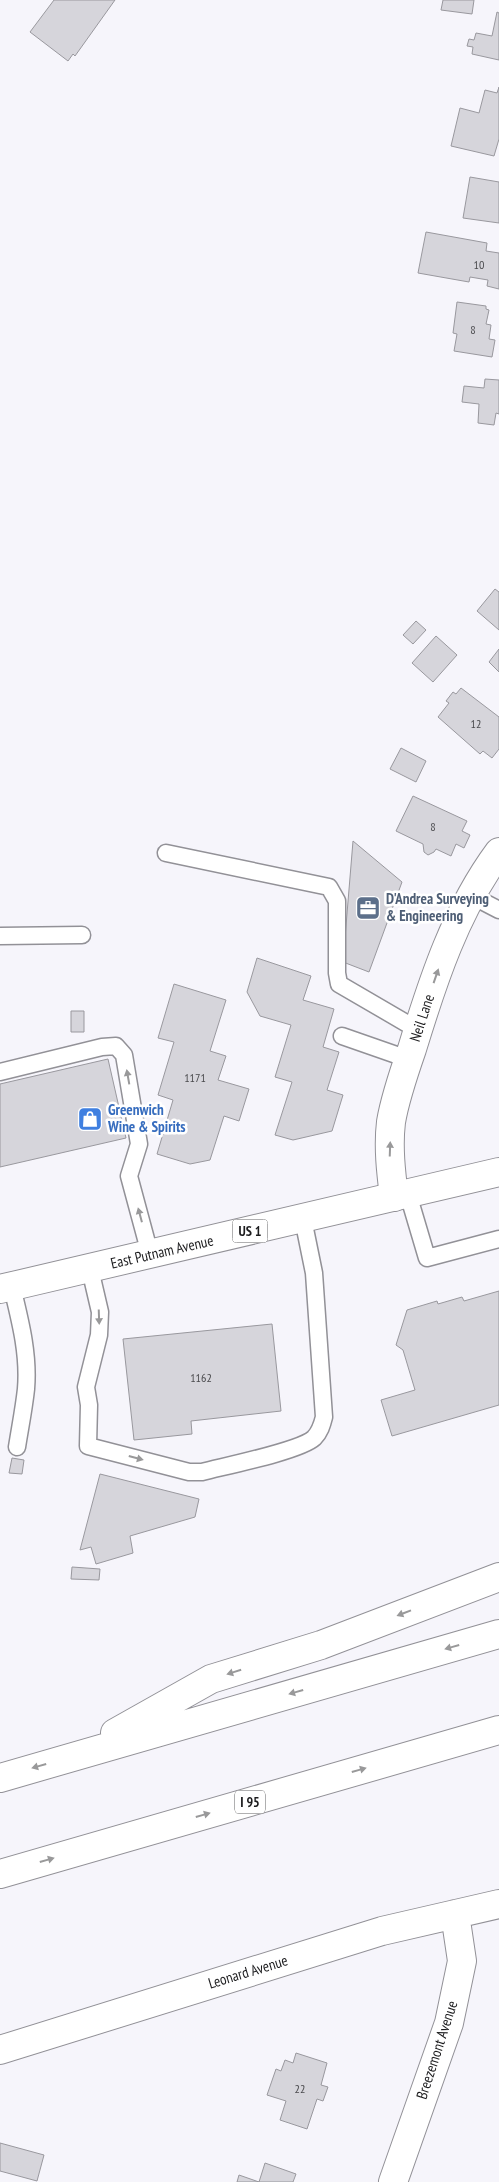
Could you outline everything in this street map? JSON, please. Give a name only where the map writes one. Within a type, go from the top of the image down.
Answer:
[{"type":"main road","name":"Neil Lane","points":[[401,1196],[389,1155],[392,1121],[408,1060],[441,960],[472,896],[499,852]]},
{"type":"main road","name":"East Putnam Avenue","points":[[6,1288],[499,1172]]},
{"type":"main road","points":[[74,1756],[211,1679],[321,1645],[499,1577]]},
{"type":"main road","points":[[0,1778],[499,1634]]},
{"type":"main road","name":"I 95","points":[[0,1874],[499,1730]]},
{"type":"main road","name":"Leonard Avenue","points":[[0,2050],[382,1932],[499,1904]]},
{"type":"main road","name":"Breezemont Avenue","points":[[393,2182],[449,2023],[462,1961],[455,1914]]},
{"type":"lane","points":[[166,854],[329,887],[337,901],[336,973],[339,984],[418,1030]]},
{"type":"lane","points":[[472,896],[499,910]]},
{"type":"lane","points":[[0,936],[82,935]]},
{"type":"lane","points":[[342,1036],[408,1060]]},
{"type":"lane","points":[[0,1072],[102,1047],[116,1046],[124,1055],[140,1144],[129,1176],[150,1254]]},
{"type":"lane","points":[[401,1196],[427,1258],[499,1240]]},
{"type":"lane","points":[[90,1269],[100,1312],[99,1335],[86,1387],[89,1405],[88,1446],[189,1472],[202,1472],[297,1447],[314,1438],[322,1428],[324,1417],[314,1272],[303,1219]]},
{"type":"lane","points":[[6,1288],[22,1332],[26,1363],[26,1389],[17,1446]]},
{"type":"building","points":[[54,0],[115,0],[75,56],[73,54],[68,61],[30,32]]},
{"type":"building","points":[[443,0],[474,0],[472,14],[441,10]]},
{"type":"building","points":[[497,12],[499,13],[499,60],[472,54],[473,47],[467,46],[469,39],[474,40],[476,33],[492,36]]},
{"type":"building","points":[[499,87],[499,139],[494,156],[451,146],[460,108],[479,113],[485,90],[497,93]]},
{"type":"building","points":[[470,177],[499,182],[499,223],[463,218]]},
{"type":"building","points":[[426,232],[487,243],[486,251],[499,253],[499,289],[487,286],[488,280],[470,277],[469,282],[418,273]]},
{"type":"building","points":[[457,302],[486,306],[486,309],[489,310],[486,324],[491,325],[489,339],[495,340],[492,357],[454,351],[457,334],[453,333]]},
{"type":"building","points":[[485,379],[499,380],[499,414],[496,413],[494,425],[478,423],[479,404],[462,402],[464,386],[484,388]]},
{"type":"building","points":[[495,589],[499,592],[499,630],[477,611]]},
{"type":"building","points":[[416,621],[426,630],[413,644],[403,635]]},
{"type":"building","points":[[436,636],[457,655],[433,682],[412,663]]},
{"type":"building","points":[[499,649],[499,672],[489,662]]},
{"type":"building","points":[[461,688],[499,717],[499,749],[492,758],[483,751],[480,754],[438,717],[449,703],[446,701],[453,692],[456,694]]},
{"type":"building","points":[[401,748],[426,761],[416,782],[390,769]]},
{"type":"building","points":[[413,796],[467,821],[462,831],[470,835],[464,848],[456,844],[451,856],[436,849],[428,855],[424,852],[423,844],[396,831]]},
{"type":"building","points":[[353,841],[402,882],[369,972],[343,962]]},
{"type":"building","points":[[257,958],[311,976],[303,1000],[334,1009],[323,1047],[339,1052],[327,1090],[343,1095],[332,1131],[293,1140],[275,1135],[292,1082],[275,1077],[291,1025],[260,1016],[247,992]]},
{"type":"building","points":[[174,984],[226,1000],[210,1051],[226,1056],[218,1080],[249,1089],[239,1121],[224,1116],[210,1160],[190,1164],[157,1154],[173,1100],[158,1095],[174,1042],[158,1038]]},
{"type":"building","points":[[71,1011],[84,1011],[84,1032],[71,1032]]},
{"type":"building","points":[[108,1059],[126,1138],[0,1167],[0,1084]]},
{"type":"building","points":[[499,1291],[499,1405],[392,1436],[381,1400],[415,1390],[403,1350],[396,1345],[407,1310],[437,1301],[438,1304],[462,1297],[464,1301]]},
{"type":"building","points":[[272,1324],[281,1411],[191,1421],[192,1434],[134,1440],[123,1339]]},
{"type":"building","points":[[12,1458],[24,1460],[22,1474],[9,1473]]},
{"type":"building","points":[[100,1474],[199,1499],[195,1517],[130,1536],[133,1553],[96,1564],[91,1547],[80,1550]]},
{"type":"building","points":[[72,1567],[100,1569],[99,1580],[71,1579]]},
{"type":"building","points":[[296,2053],[327,2063],[321,2085],[328,2087],[323,2101],[317,2099],[307,2129],[280,2120],[286,2101],[267,2095],[276,2069],[281,2071],[285,2060],[293,2063]]},
{"type":"building","points":[[0,2143],[44,2155],[37,2181],[0,2171]]},
{"type":"building","points":[[265,2163],[296,2174],[293,2182],[259,2182]]},
{"type":"building","points":[[239,2175],[259,2182],[237,2182]]},
{"type":"place","name":"D'Andrea Surveying & Engineering","points":[[368,908]]},
{"type":"place","name":"Greenwich Wine & Spirits","points":[[90,1119]]}]
